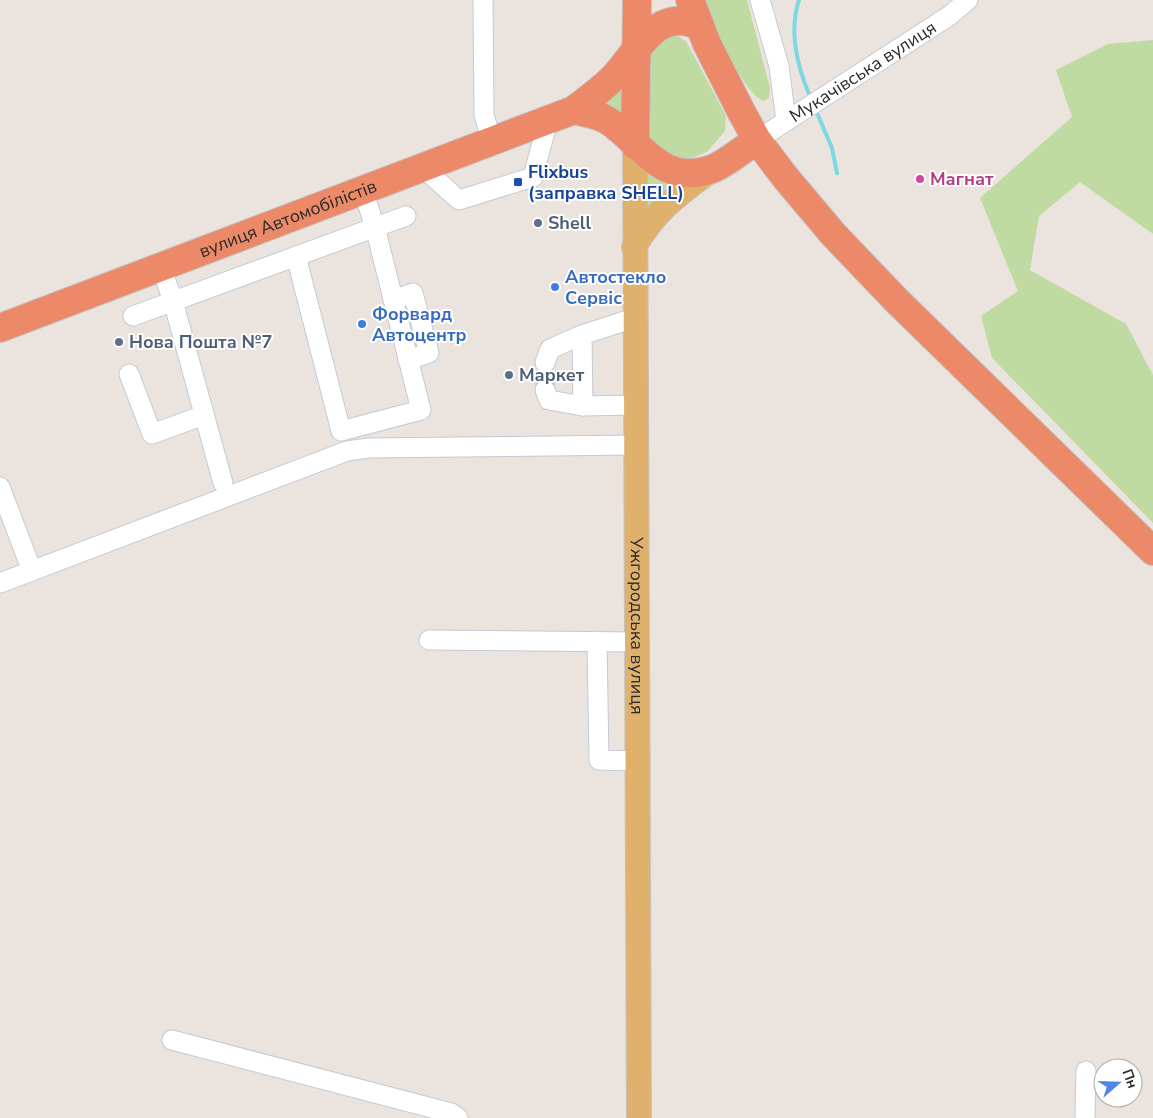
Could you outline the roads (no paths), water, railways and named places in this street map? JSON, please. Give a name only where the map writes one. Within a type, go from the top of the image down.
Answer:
[{"type":"highway","points":[[635,145],[637,0]]},
{"type":"highway","points":[[690,0],[699,26],[757,140],[833,234],[896,300],[1153,551]]},
{"type":"highway","name":"вулиця Автомобілістів","points":[[0,328],[574,110],[612,79],[656,28],[669,21],[678,19],[687,20],[699,26]]},
{"type":"highway","points":[[574,110],[598,116],[608,121],[657,163],[674,171],[685,172],[712,169],[757,140]]},
{"type":"main road","points":[[634,248],[635,145]]},
{"type":"main road","name":"Ужгородська вулиця","points":[[639,1118],[638,642],[634,405],[634,248],[649,222],[662,207],[712,169]]},
{"type":"street","points":[[483,0],[484,115],[492,141]]},
{"type":"street","points":[[760,0],[780,66],[786,121]]},
{"type":"street","name":"Мукачівська вулиця","points":[[757,140],[949,16],[968,0]]},
{"type":"street","points":[[422,168],[459,200],[533,177],[548,120]]},
{"type":"street","points":[[296,256],[342,431],[421,410],[375,227],[363,190]]},
{"type":"street","points":[[133,316],[406,216]]},
{"type":"street","points":[[161,267],[173,301],[223,483]]},
{"type":"street","points":[[545,363],[550,349],[582,335],[634,318]]},
{"type":"street","points":[[582,335],[583,406]]},
{"type":"street","points":[[129,374],[152,434],[204,415]]},
{"type":"street","points":[[545,390],[549,400],[583,406],[634,405]]},
{"type":"street","points":[[0,583],[347,451],[369,448],[635,445]]},
{"type":"street","points":[[0,487],[32,571]]},
{"type":"street","points":[[429,640],[638,642]]},
{"type":"street","points":[[597,641],[598,760],[638,762]]},
{"type":"street","points":[[172,1040],[451,1114],[458,1118]]},
{"type":"street","points":[[1085,1118],[1086,1071]]},
{"type":"waterway","points":[[799,0],[795,23],[796,47],[801,71],[809,94]]},
{"type":"waterway","points":[[817,113],[832,148],[837,173]]},
{"type":"tunnel","points":[[545,363],[545,390]]},
{"type":"place","name":"Магнат","points":[[920,179]]},
{"type":"place","name":"Flixbus (заправка SHELL)","points":[[518,182]]},
{"type":"place","name":"Shell","points":[[538,223]]},
{"type":"place","name":"Автостекло Сервіс","points":[[555,287]]},
{"type":"place","name":"Форвард Автоцентр","points":[[362,324]]},
{"type":"place","name":"Нова Пошта №7","points":[[119,342]]},
{"type":"place","name":"Маркет","points":[[509,375]]}]
